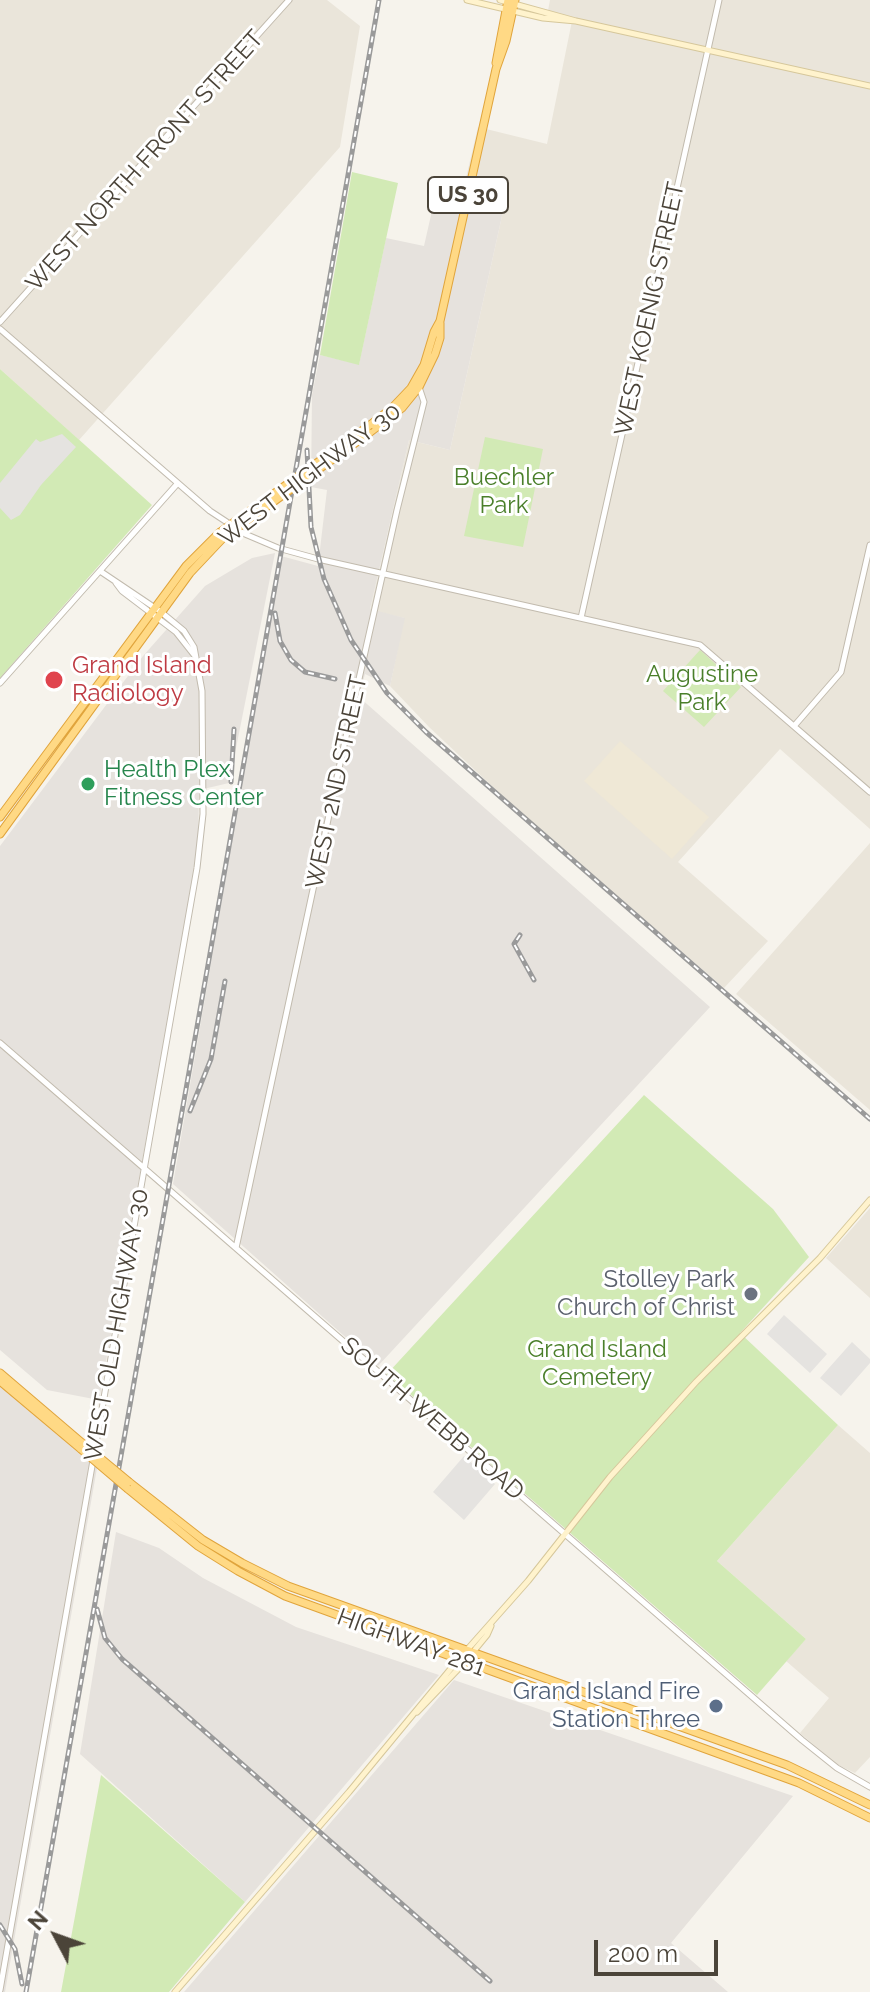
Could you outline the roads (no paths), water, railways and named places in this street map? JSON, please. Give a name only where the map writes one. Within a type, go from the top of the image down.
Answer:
[{"type":"highway","name":"WEST 2ND STREET","points":[[417,384],[440,321],[509,4]]},
{"type":"highway","name":"WEST HIGHWAY 30","points":[[0,817],[156,612],[221,535],[402,408],[417,384]]},
{"type":"highway","name":"WEST HIGHWAY 30","points":[[0,834],[156,612]]},
{"type":"highway","name":"HIGHWAY 281","points":[[0,1373],[81,1446]]},
{"type":"highway","name":"HIGHWAY 281","points":[[0,1381],[198,1546],[258,1582],[309,1606],[799,1783],[870,1818]]},
{"type":"highway","name":"HIGHWAY 281","points":[[128,1485],[193,1533],[263,1574],[312,1595],[787,1765],[870,1805]]},
{"type":"main road","points":[[467,0],[509,4],[560,21],[576,21],[870,86]]},
{"type":"main road","points":[[175,1992],[461,1661],[487,1635],[491,1625],[610,1477],[696,1382],[820,1258],[870,1200]]},
{"type":"street","name":"WEST NORTH FRONT STREET","points":[[0,322],[289,0]]},
{"type":"street","name":"WEST KOENIG STREET","points":[[581,618],[719,0]]},
{"type":"street","points":[[0,329],[231,526],[278,548],[700,645],[870,792]]},
{"type":"street","name":"WEST 2ND STREET","points":[[236,1248],[382,574],[425,400],[417,384]]},
{"type":"street","points":[[0,683],[178,483]]},
{"type":"street","points":[[795,725],[841,672],[870,545]]},
{"type":"street","name":"WEST OLD HIGHWAY 30","points":[[0,1990],[197,868],[203,814],[202,691],[196,657],[156,612],[122,591],[100,571]]},
{"type":"street","name":"SOUTH WEBB ROAD","points":[[0,1043],[827,1760],[870,1787]]},
{"type":"railway","points":[[26,1992],[379,0]]},
{"type":"railway","points":[[307,450],[311,527],[324,579],[351,640],[387,693],[426,732],[870,1119]]},
{"type":"railway","points":[[275,613],[280,641],[291,660],[305,672],[335,679]]},
{"type":"railway","points":[[231,782],[234,729]]},
{"type":"railway","points":[[520,935],[514,944],[534,980]]},
{"type":"railway","points":[[190,1111],[211,1059],[225,981]]},
{"type":"railway","points":[[97,1609],[105,1638],[122,1659],[490,1981]]},
{"type":"railway","points":[[0,1925],[15,1949],[22,1984]]},
{"type":"place","name":"Grand Island Radiology","points":[[54,680]]},
{"type":"place","name":"Health Plex Fitness Center","points":[[88,784]]},
{"type":"place","name":"Stolley Park Church of Christ","points":[[751,1294]]},
{"type":"place","name":"Grand Island Fire Station Three","points":[[716,1706]]},
{"type":"park label","name":"Buechler Park","points":[[504,492]]},
{"type":"park label","name":"Augustine Park","points":[[702,689]]},
{"type":"park label","name":"Grand Island Cemetery","points":[[597,1364]]}]
